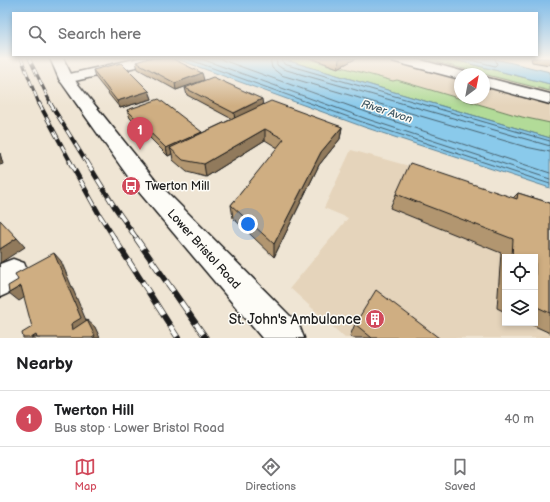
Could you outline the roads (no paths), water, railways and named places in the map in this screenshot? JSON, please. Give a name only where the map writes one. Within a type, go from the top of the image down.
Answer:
[{"type":"main road","name":"Lower Bristol Road","points":[[65,74],[147,186],[273,333]]},
{"type":"main road","points":[[490,84],[550,99]]},
{"type":"water","name":"River Avon","points":[[217,74],[332,74],[550,138],[550,188],[364,127]]},
{"type":"water","points":[[509,74],[550,74],[550,84]]},
{"type":"railway","points":[[27,74],[39,104]]},
{"type":"railway","points":[[37,74],[51,104]]},
{"type":"railway","points":[[39,103],[71,163]]},
{"type":"railway","points":[[50,103],[87,163]]},
{"type":"railway","points":[[70,162],[115,239]]},
{"type":"railway","points":[[87,162],[114,206],[137,239]]},
{"type":"railway","points":[[114,238],[178,338]]},
{"type":"railway","points":[[136,238],[206,338]]},
{"type":"place","name":"Twerton Hill","points":[[140,150]]},
{"type":"place","name":"Twerton Mill","points":[[131,186]]},
{"type":"place","name":"St. John's Ambulance","points":[[375,319]]}]
